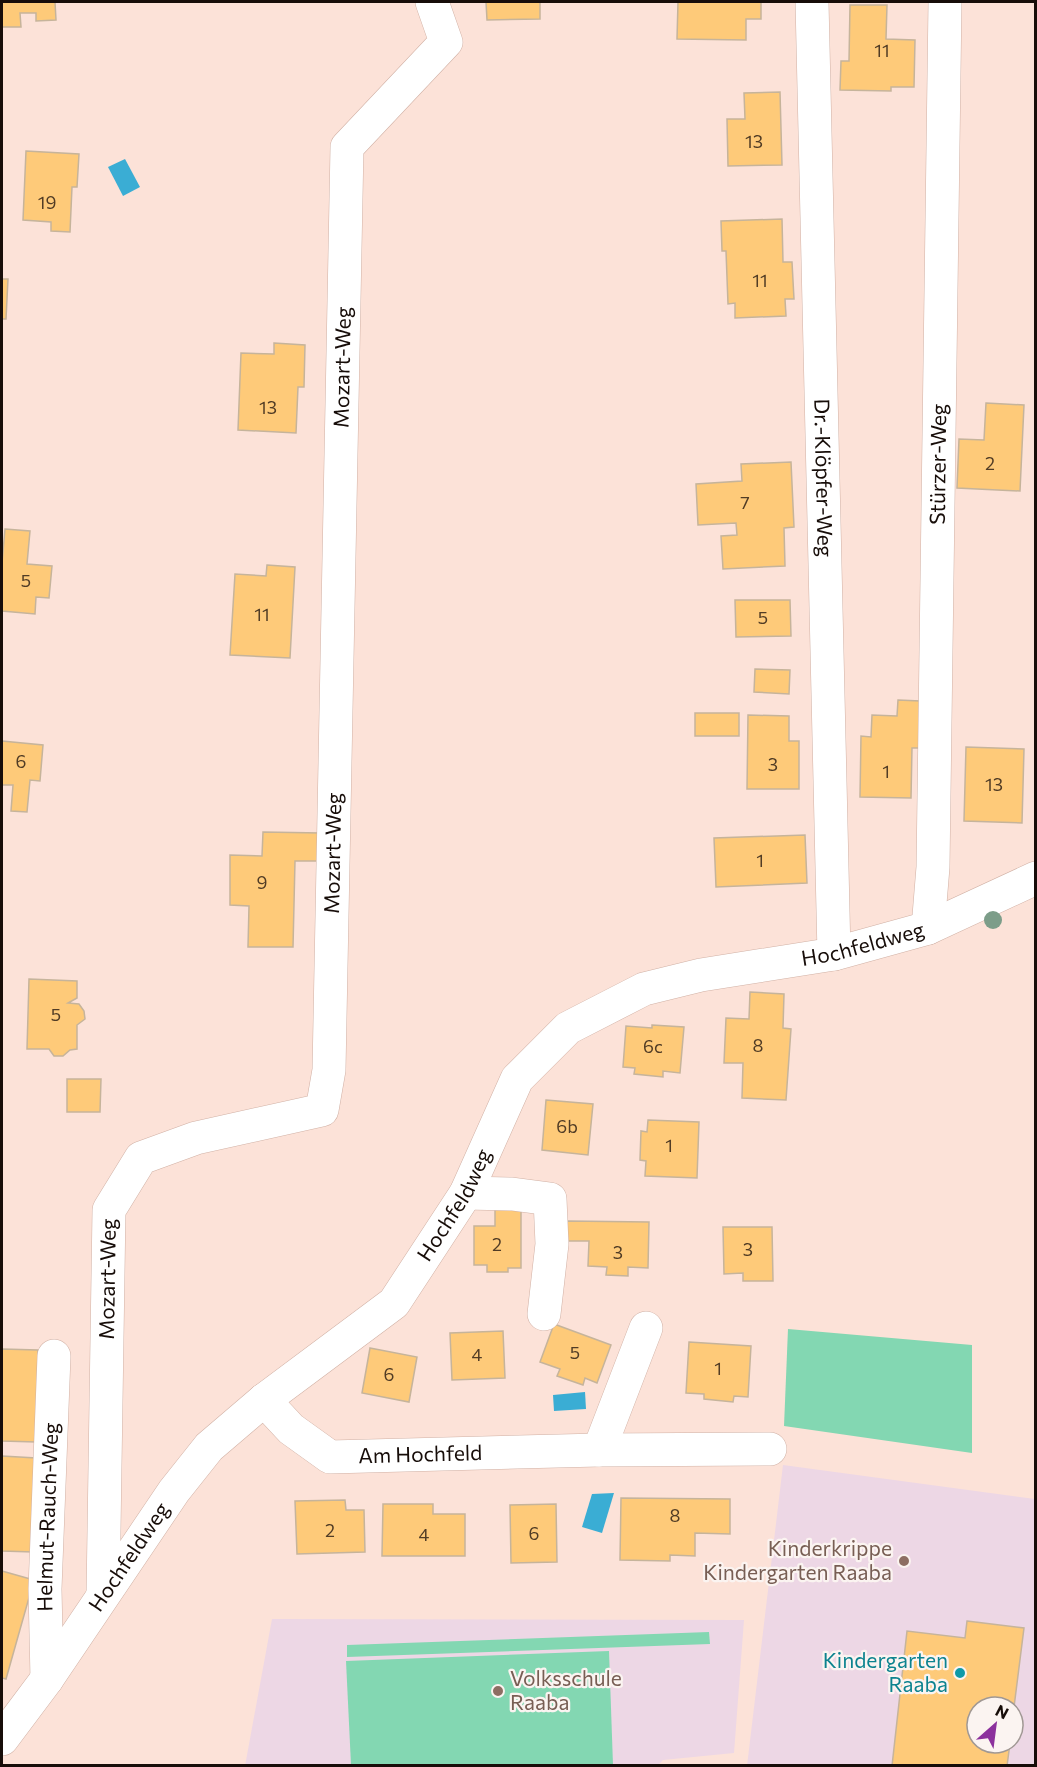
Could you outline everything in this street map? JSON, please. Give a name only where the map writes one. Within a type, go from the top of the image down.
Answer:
[{"type":"street","name":"Mozart-Weg","points":[[103,1595],[109,1210],[141,1158],[196,1138],[322,1110],[329,1070],[347,147],[446,42],[432,2]]},
{"type":"street","name":"Dr.-Klöpfer-Weg","points":[[812,2],[834,954]]},
{"type":"street","name":"Stürzer-Weg","points":[[928,928],[934,844],[945,2]]},
{"type":"street","name":"Hochfeldweg","points":[[2,1739],[47,1679],[174,1491],[209,1447],[264,1400],[394,1303],[466,1192],[517,1079],[568,1028],[644,989],[701,975],[834,954],[928,928],[1035,878]]},
{"type":"street","points":[[466,1192],[512,1194],[550,1199],[552,1244],[544,1314]]},
{"type":"street","points":[[599,1450],[646,1328]]},
{"type":"street","name":"Helmut-Rauch-Weg","points":[[47,1679],[45,1589],[54,1356]]},
{"type":"street","name":"Am Hochfeld","points":[[264,1400],[291,1429],[330,1457],[599,1450],[770,1449]]},
{"type":"shaded area","name":"Kinderkrippe Kindergarten Raaba","points":[[783,1465],[1035,1499],[1035,1765],[747,1766]]},
{"type":"shaded area","name":"Volksschule Raaba","points":[[272,1619],[744,1620],[734,1753],[663,1760],[657,1766],[245,1766]]},
{"type":"green space","points":[[788,1329],[972,1345],[972,1453],[784,1426]]},
{"type":"green space","points":[[709,1632],[710,1644],[347,1657],[347,1645]]},
{"type":"green space","points":[[609,1651],[613,1765],[351,1765],[346,1661]]},
{"type":"water","points":[[125,159],[140,187],[123,196],[108,167]]},
{"type":"water","points":[[585,1392],[586,1409],[554,1411],[553,1395]]},
{"type":"water","points":[[614,1493],[602,1533],[582,1527],[592,1494]]},
{"type":"building","points":[[2,2],[55,2],[56,20],[36,21],[36,13],[20,13],[21,27],[2,27]]},
{"type":"building","points":[[486,2],[540,2],[540,19],[487,20]]},
{"type":"building","points":[[678,2],[761,2],[761,19],[746,19],[746,40],[677,39]]},
{"type":"building","points":[[850,5],[887,5],[886,39],[915,40],[914,87],[891,87],[891,91],[840,90],[841,61],[849,61]]},
{"type":"building","points":[[780,92],[782,165],[728,166],[727,119],[745,119],[744,93]]},
{"type":"building","points":[[26,151],[79,154],[77,187],[72,187],[70,232],[51,231],[51,222],[23,220]]},
{"type":"building","points":[[782,219],[783,262],[792,262],[794,299],[785,299],[786,316],[735,318],[735,303],[728,304],[726,251],[722,251],[721,221]]},
{"type":"building","points":[[2,279],[8,279],[6,319],[2,319]]},
{"type":"building","points":[[274,343],[305,345],[304,387],[298,387],[296,433],[238,430],[241,353],[274,354]]},
{"type":"building","points":[[986,403],[1024,405],[1020,491],[957,488],[959,439],[984,440]]},
{"type":"building","points":[[791,462],[794,527],[784,528],[785,566],[723,569],[721,536],[737,535],[736,523],[698,525],[696,484],[742,481],[741,464]]},
{"type":"building","points":[[5,529],[30,531],[27,564],[52,566],[49,598],[36,597],[35,614],[2,611]]},
{"type":"building","points":[[267,565],[295,567],[290,658],[230,655],[235,574],[266,576]]},
{"type":"building","points":[[735,600],[790,600],[791,636],[736,637]]},
{"type":"building","points":[[755,669],[790,670],[789,694],[754,692]]},
{"type":"building","points":[[898,700],[920,701],[919,748],[912,748],[911,798],[860,797],[861,736],[871,737],[872,715],[897,716]]},
{"type":"building","points":[[695,713],[739,713],[739,736],[695,736]]},
{"type":"building","points":[[748,715],[789,716],[789,741],[799,741],[799,789],[747,789]]},
{"type":"building","points":[[2,741],[43,745],[40,781],[30,780],[27,812],[11,811],[13,785],[2,785]]},
{"type":"building","points":[[966,747],[1024,749],[1022,823],[964,821]]},
{"type":"building","points":[[263,832],[321,833],[321,861],[295,861],[293,947],[248,947],[249,906],[230,905],[230,855],[262,856]]},
{"type":"building","points":[[805,835],[807,883],[716,887],[714,838]]},
{"type":"building","points":[[29,979],[77,981],[77,998],[68,1003],[79,1004],[84,1011],[85,1019],[77,1025],[77,1049],[70,1050],[63,1056],[54,1056],[49,1049],[27,1049]]},
{"type":"building","points":[[750,992],[784,994],[783,1028],[791,1029],[786,1100],[742,1098],[743,1063],[724,1063],[726,1018],[749,1019]]},
{"type":"building","points":[[652,1025],[684,1027],[680,1073],[663,1071],[663,1077],[634,1074],[635,1068],[623,1067],[626,1026],[652,1028]]},
{"type":"building","points":[[67,1079],[101,1079],[100,1112],[67,1112]]},
{"type":"building","points":[[546,1100],[593,1104],[588,1155],[542,1150]]},
{"type":"building","points":[[648,1120],[699,1122],[697,1178],[645,1176],[646,1161],[640,1160],[641,1131],[647,1132]]},
{"type":"building","points":[[495,1209],[521,1209],[521,1268],[508,1268],[508,1272],[487,1272],[487,1265],[474,1265],[474,1226],[495,1226]]},
{"type":"building","points":[[567,1221],[649,1222],[648,1268],[628,1267],[628,1276],[606,1275],[607,1267],[588,1266],[589,1241],[566,1241]]},
{"type":"building","points":[[723,1227],[772,1227],[773,1281],[743,1281],[743,1273],[724,1274]]},
{"type":"building","points":[[554,1324],[611,1345],[597,1383],[585,1378],[583,1385],[557,1376],[560,1369],[540,1362]]},
{"type":"building","points":[[503,1331],[505,1378],[452,1380],[450,1333]]},
{"type":"building","points":[[689,1342],[751,1346],[748,1397],[734,1396],[733,1402],[704,1399],[704,1394],[686,1393]]},
{"type":"building","points":[[370,1348],[417,1357],[409,1402],[362,1393]]},
{"type":"building","points":[[2,1349],[38,1350],[36,1442],[2,1441]]},
{"type":"building","points":[[2,1456],[36,1458],[33,1552],[2,1551]]},
{"type":"building","points":[[621,1498],[730,1499],[730,1534],[695,1533],[695,1556],[670,1555],[670,1561],[620,1560]]},
{"type":"building","points":[[345,1500],[346,1510],[364,1510],[365,1552],[297,1554],[295,1501]]},
{"type":"building","points":[[383,1504],[433,1504],[433,1514],[465,1514],[465,1556],[382,1556]]},
{"type":"building","points":[[556,1504],[557,1562],[511,1563],[510,1505]]},
{"type":"building","points":[[2,1571],[34,1580],[6,1679],[2,1678]]},
{"type":"building","name":"Kindergarten Raaba","points":[[967,1621],[1024,1628],[1016,1695],[965,1695],[965,1755],[1008,1755],[1007,1766],[892,1766],[907,1631],[965,1638]]},
{"type":"place","name":"Kinderkrippe Kindergarten Raaba","points":[[904,1561]]},
{"type":"place","name":"Kindergarten Raaba","points":[[960,1673]]},
{"type":"place","name":"Volksschule Raaba","points":[[498,1691]]}]
